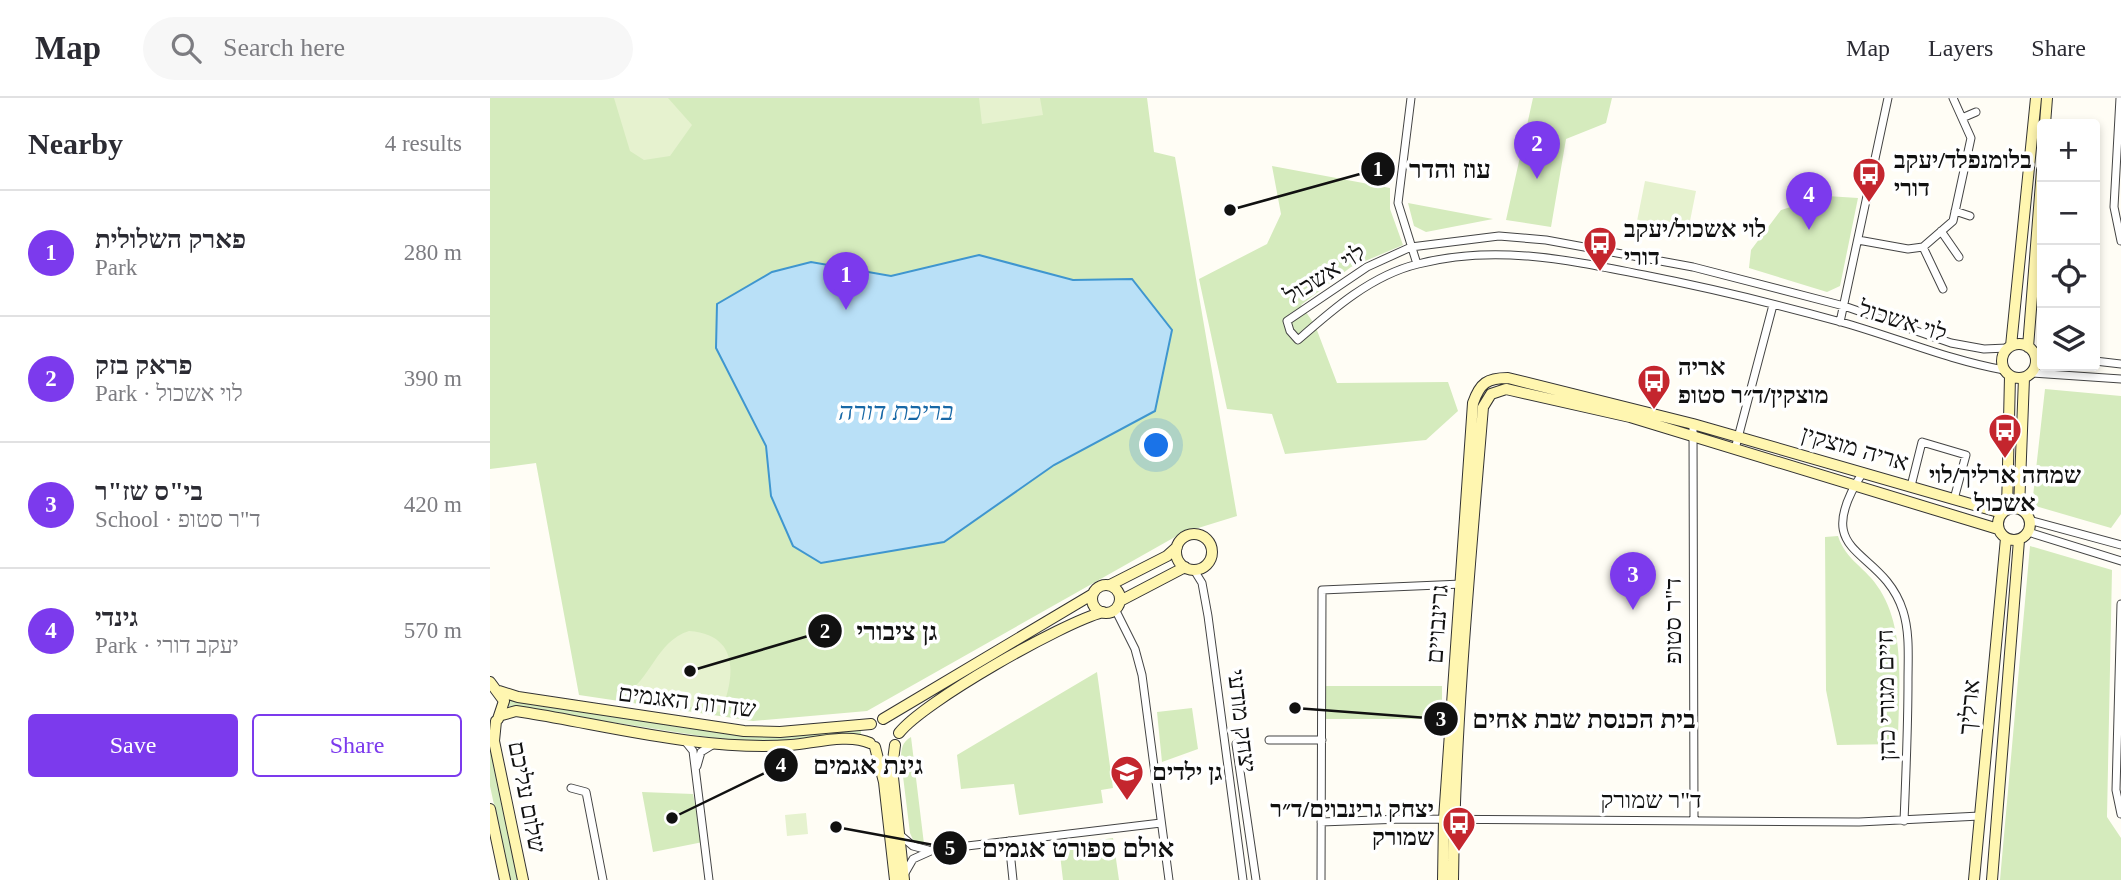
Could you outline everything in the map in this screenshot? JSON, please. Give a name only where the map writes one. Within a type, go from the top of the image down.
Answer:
[{"type":"street","points":[[1411,98],[1398,203],[1417,264]]},
{"type":"street","points":[[1840,322],[1888,98]]},
{"type":"street","points":[[1858,240],[1908,249],[1923,247],[1953,221],[1961,183],[1973,150],[1971,138],[1953,98]]},
{"type":"street","points":[[2036,98],[2009,347],[2001,361],[2007,373],[2005,512],[1998,528],[2006,538],[2023,536],[2121,561]]},
{"type":"street","points":[[2045,119],[2047,98]]},
{"type":"street","points":[[2120,98],[2119,179],[2114,207],[2121,241]]},
{"type":"street","points":[[1962,118],[1976,112]]},
{"type":"street","points":[[2042,182],[2036,366],[2028,375],[2019,509],[2029,520],[2121,545]]},
{"type":"street","points":[[1961,183],[1972,185]]},
{"type":"street","points":[[1955,211],[1970,216]]},
{"type":"street","points":[[1941,231],[1959,257]]},
{"type":"street","name":"לוי אשכול","points":[[2007,373],[1840,322],[1773,305],[1684,283],[1544,256],[1500,254],[1417,264],[1376,281],[1349,297],[1298,340],[1290,331],[1287,321],[1367,267],[1411,247],[1499,236],[1546,240],[1693,267],[1844,306],[1951,343],[1984,349],[2009,347]]},
{"type":"street","points":[[1892,246],[1894,236]]},
{"type":"street","points":[[1879,255],[1880,244]]},
{"type":"street","points":[[1923,247],[1944,289]]},
{"type":"street","points":[[1908,249],[1911,260]]},
{"type":"street","points":[[1735,449],[1773,305]]},
{"type":"street","points":[[2009,347],[2035,352]]},
{"type":"street","points":[[2100,362],[2121,364]]},
{"type":"street","points":[[2007,373],[2121,379]]},
{"type":"street","name":"אריה מוצקין","points":[[1491,378],[1508,378],[1693,424],[2005,512]]},
{"type":"street","name":"גרינבויים","points":[[1466,584],[1473,403],[1479,386],[1491,378]]},
{"type":"street","name":"אריה מוצקין","points":[[1491,394],[1506,389],[1630,417],[1998,528]]},
{"type":"street","name":"גרינבויים","points":[[1443,880],[1483,407],[1491,394]]},
{"type":"street","name":"ד\"ר סטופ","points":[[1693,424],[1694,819]]},
{"type":"street","points":[[1911,486],[1922,442],[1966,455],[1954,499]]},
{"type":"street","name":"חיים מגורי כהן","points":[[1863,471],[1854,485],[1841,518],[1844,536],[1851,550],[1874,566],[1891,587],[1903,611],[1908,648],[1904,821]]},
{"type":"street","points":[[2005,512],[2019,509]]},
{"type":"street","points":[[2023,536],[2029,520]]},
{"type":"street","points":[[1190,535],[1199,535],[1208,541],[1212,551],[1209,562],[1189,568],[1030,648],[941,698],[899,733],[892,768],[901,879],[884,782],[868,734],[871,724],[1093,594],[1097,587],[1110,585],[1167,556],[1190,535]]},
{"type":"street","name":"ארליך","points":[[1992,880],[2023,536]]},
{"type":"street","name":"ארליך","points":[[1974,880],[2006,538]]},
{"type":"street","points":[[1177,547],[1179,561],[1189,568]]},
{"type":"street","name":"יצחק מודעי","points":[[1189,568],[1202,583],[1210,625],[1243,880]]},
{"type":"street","points":[[1321,880],[1322,590],[1466,584]]},
{"type":"street","points":[[1110,585],[1118,591],[1117,605],[1135,649],[1142,675],[1169,880]]},
{"type":"street","points":[[1093,594],[1093,605],[1102,612]]},
{"type":"street","points":[[2121,604],[2116,790],[2121,814]]},
{"type":"street","points":[[490,682],[499,691]]},
{"type":"street","name":"שלום עליכם","points":[[499,691],[503,701],[496,720],[494,741],[523,880]]},
{"type":"street","name":"שדרות האגמים","points":[[499,691],[561,704],[744,731],[780,732],[871,724]]},
{"type":"street","name":"שדרות האגמים","points":[[496,720],[516,711],[716,743],[774,746],[852,739],[873,745]]},
{"type":"street","points":[[883,719],[894,723],[899,733]]},
{"type":"street","points":[[681,738],[693,751],[709,880]]},
{"type":"street","points":[[1269,740],[1322,740]]},
{"type":"street","points":[[696,770],[701,752],[716,743]]},
{"type":"street","name":"יצחק מודעי","points":[[1236,744],[1256,880]]},
{"type":"street","points":[[873,745],[884,750],[895,745]]},
{"type":"street","points":[[571,788],[586,792],[603,880]]},
{"type":"street","name":"שלום עליכם","points":[[490,809],[505,880]]},
{"type":"street","name":"ד\"ר שמורק","points":[[1321,822],[1449,819],[1904,821],[1980,816]]},
{"type":"street","name":"גרינבויים","points":[[1449,819],[1453,880]]},
{"type":"street","points":[[901,879],[912,859],[933,850],[1161,823]]},
{"type":"street","points":[[899,834],[913,846],[933,850]]},
{"type":"street","points":[[1237,840],[1252,849]]},
{"type":"street","points":[[1009,841],[1013,880]]},
{"type":"green space","points":[[490,98],[1147,98],[1154,152],[1175,157],[1237,516],[1182,533],[867,711],[753,721],[579,695],[536,463],[490,469]]},
{"type":"green space","points":[[614,98],[668,98],[692,125],[670,156],[644,160],[630,151]]},
{"type":"green space","points":[[979,98],[1040,98],[1043,115],[982,124]]},
{"type":"green space","points":[[1533,98],[1612,98],[1606,123],[1566,139],[1551,227],[1506,220]]},
{"type":"green space","points":[[1272,166],[1390,188],[1390,209],[1403,245],[1351,267],[1301,305],[1315,325],[1337,383],[1448,382],[1458,411],[1426,440],[1285,454],[1272,414],[1227,409],[1199,279],[1267,244],[1281,214]]},
{"type":"green space","points":[[1645,181],[1696,191],[1688,231],[1637,221]]},
{"type":"green space","points":[[1827,196],[1858,198],[1840,286],[1827,292],[1749,268],[1751,250],[1781,210]]},
{"type":"green space","points":[[1408,203],[1493,219],[1426,232],[1414,226]]},
{"type":"green space","points":[[2045,389],[2121,396],[2121,514],[2111,528],[2032,505]]},
{"type":"green space","points":[[1838,536],[1846,552],[1869,575],[1889,607],[1898,645],[1898,744],[1837,745],[1826,690],[1825,537]]},
{"type":"green space","points":[[2030,546],[2112,570],[2107,817],[2121,838],[2121,880],[2000,880]]},
{"type":"green space","points":[[689,631],[706,634],[717,640],[725,649],[730,672],[721,712],[622,696],[640,681],[668,644]]},
{"type":"green space","points":[[1097,672],[1113,788],[1101,790],[1103,803],[1019,815],[1014,784],[961,789],[957,755]]},
{"type":"green space","points":[[1326,686],[1442,686],[1442,719],[1326,719]]},
{"type":"green space","points":[[509,698],[743,735],[861,731],[861,737],[783,742],[720,739],[508,706]]},
{"type":"green space","points":[[1192,708],[1198,749],[1162,762],[1157,712]]},
{"type":"green space","points":[[490,736],[518,880],[510,880],[490,786]]},
{"type":"green space","points":[[911,737],[924,844],[914,842],[910,833],[901,760],[903,746]]},
{"type":"green space","points":[[642,792],[693,794],[703,842],[653,852]]},
{"type":"green space","points":[[806,813],[808,834],[787,836],[785,815]]},
{"type":"green space","points":[[1113,838],[1119,880],[1063,880],[1059,846]]},
{"type":"water","name":"בריכת דורה","points":[[979,255],[1073,280],[1132,279],[1172,330],[1155,411],[1054,465],[944,542],[821,563],[793,546],[771,496],[766,446],[716,348],[717,304],[772,272],[811,262],[891,276]]},
{"type":"place","name":"פראק בזק","points":[[1537,179]]},
{"type":"place","name":"בלומנפלד/יעקב דורי","points":[[1869,204]]},
{"type":"place","name":"עוז והדר","points":[[1230,210]]},
{"type":"place","name":"גינדי","points":[[1809,230]]},
{"type":"place","name":"לוי אשכול/יעקב דורי","points":[[1600,273]]},
{"type":"place","name":"פארק השלולית","points":[[846,310]]},
{"type":"place","name":"אריה מוצקין/ד״ר סטופ","points":[[1654,411]]},
{"type":"place","name":"שמחה ארליך/לוי אשכול","points":[[2005,460]]},
{"type":"place","name":"בי\"ס שז\"ר","points":[[1633,610]]},
{"type":"place","name":"גן ציבורי","points":[[690,671]]},
{"type":"place","name":"בית הכנסת שבת אחים","points":[[1295,708]]},
{"type":"place","name":"גן ילדים","points":[[1127,802]]},
{"type":"place","name":"גינת אגמים","points":[[672,818]]},
{"type":"place","name":"אולם ספורט אגמים","points":[[836,827]]},
{"type":"place","name":"יצחק גרינבוים/ד״ר שמורק","points":[[1459,853]]}]
